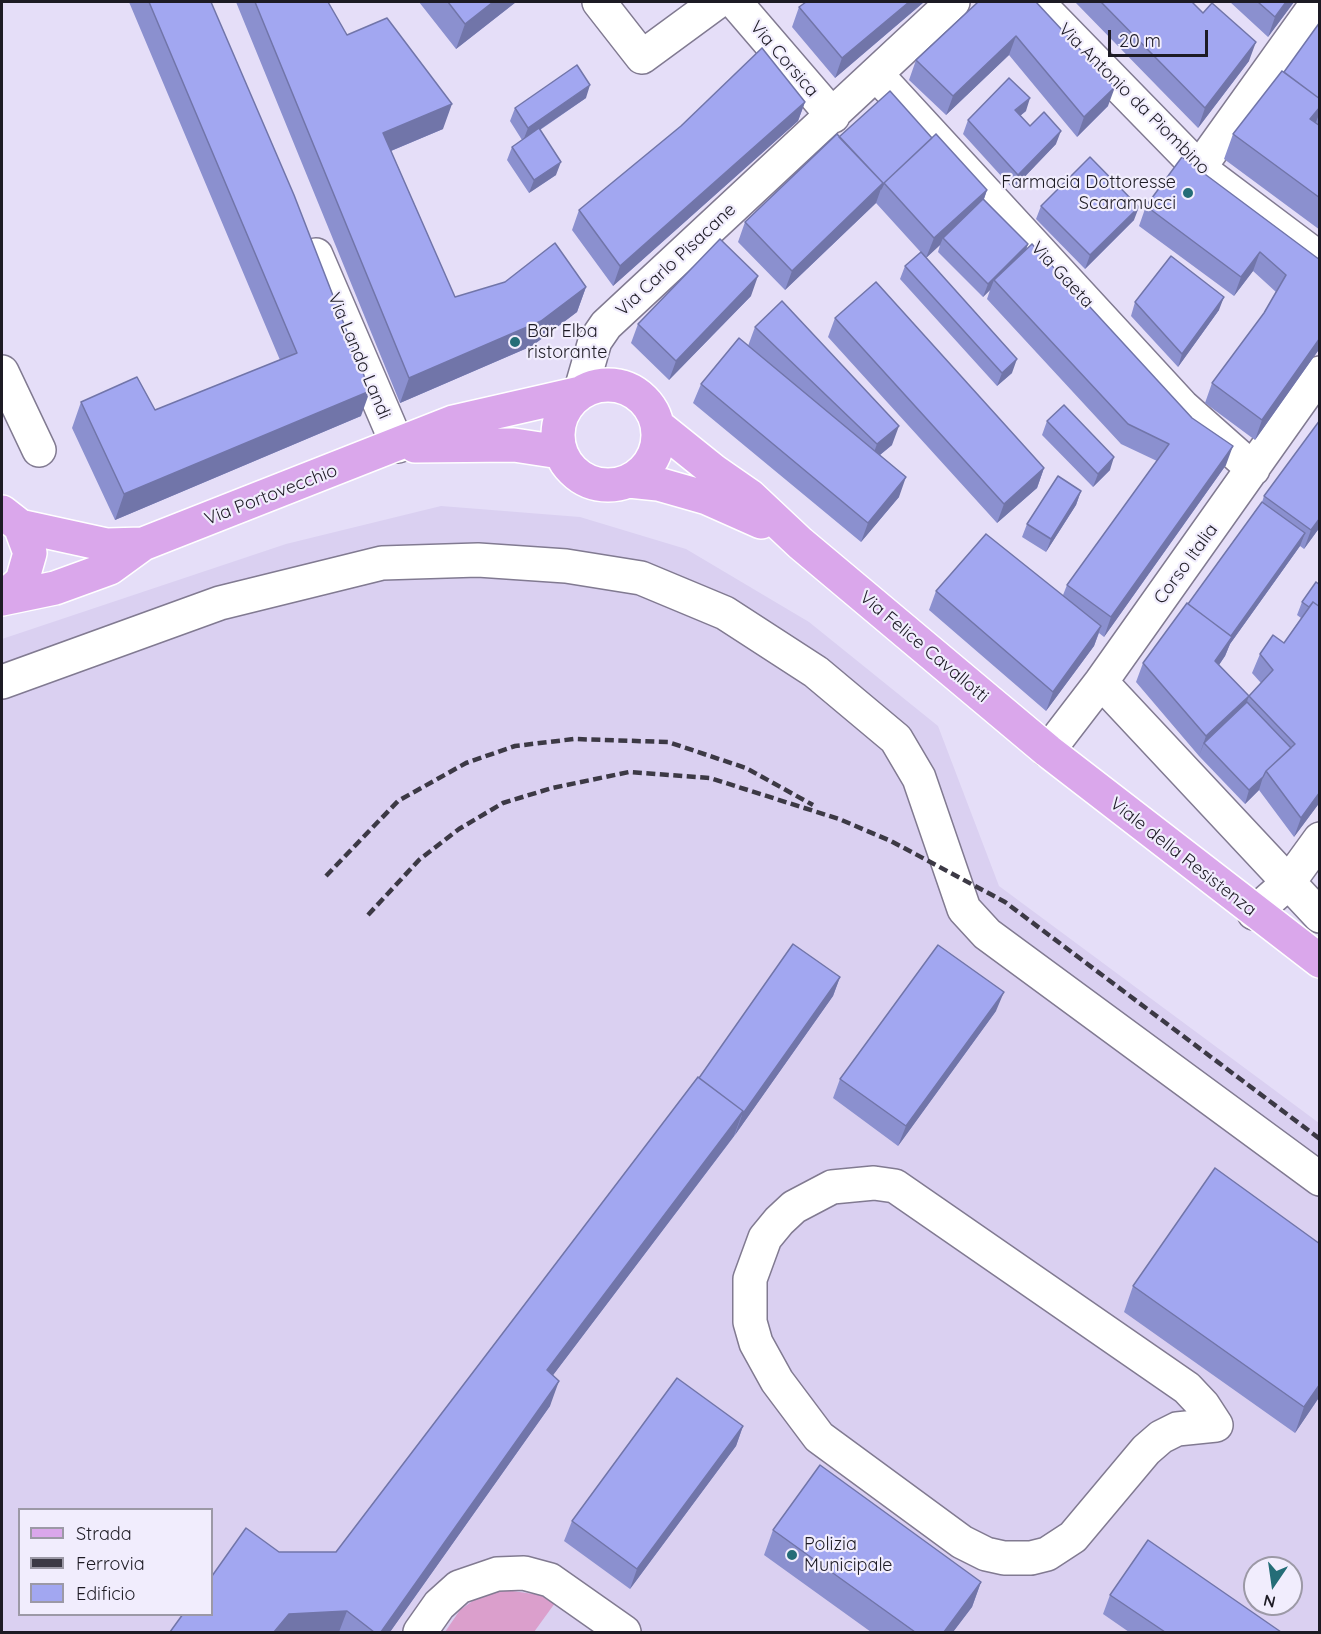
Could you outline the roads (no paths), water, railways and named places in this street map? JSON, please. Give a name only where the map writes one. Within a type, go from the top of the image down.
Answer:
[{"type":"main road","name":"Via Felice Cavallotti","points":[[580,393],[595,386],[612,384],[627,388],[642,397],[652,410],[658,426],[714,471],[750,496],[800,543],[1048,751]]},
{"type":"main road","points":[[398,446],[453,422],[580,393]]},
{"type":"main road","points":[[398,446],[514,445],[560,452],[557,436],[560,419],[567,404],[580,393]]},
{"type":"main road","points":[[629,481],[643,472],[653,458],[658,442],[658,426]]},
{"type":"main road","name":"Via Portovecchio","points":[[2,599],[55,588],[111,568],[143,544],[398,446]]},
{"type":"main road","name":"Via Felice Cavallotti","points":[[560,452],[568,466],[589,481],[613,485],[629,481],[658,484],[707,498],[740,511],[800,543]]},
{"type":"main road","points":[[2,599],[22,581],[28,567],[30,553],[8,513]]},
{"type":"main road","name":"Via Portovecchio","points":[[8,513],[107,545],[143,544]]},
{"type":"main road","name":"Viale della Resistenza","points":[[1048,751],[1254,913],[1320,961]]},
{"type":"street","points":[[599,2],[642,57],[717,2]]},
{"type":"street","name":"Via Corsica","points":[[735,2],[833,116]]},
{"type":"street","name":"Via Carlo Pisacane","points":[[580,393],[595,341],[606,325],[953,2]]},
{"type":"street","name":"Via Antonio da Piombino","points":[[1037,2],[1199,168],[1320,259]]},
{"type":"street","points":[[1199,168],[1318,2]]},
{"type":"street","name":"Via Gaeta","points":[[877,75],[1182,406],[1253,469]]},
{"type":"street","name":"Via Lando Landi","points":[[305,229],[398,446]]},
{"type":"street","points":[[2,372],[39,450]]},
{"type":"street","name":"Corso Italia","points":[[1048,751],[1101,682],[1320,373]]},
{"type":"street","points":[[2,682],[220,603],[382,563],[500,562],[566,566],[640,578],[725,613],[816,672],[896,739],[919,778],[964,909],[987,934],[1320,1179]]},
{"type":"street","points":[[1101,682],[1320,916]]},
{"type":"street","points":[[1254,913],[1288,883],[1320,839]]},
{"type":"street","points":[[874,1183],[895,1186],[1187,1388],[1203,1405],[1216,1425],[1177,1429],[1161,1437],[1146,1450],[1073,1537],[1047,1554],[1031,1558],[1004,1558],[986,1554],[962,1542],[819,1437],[777,1381],[756,1343],[750,1322],[748,1300],[756,1258],[765,1238],[794,1207],[832,1187],[874,1183]]},
{"type":"street","points":[[420,1632],[439,1605],[459,1587],[497,1574],[524,1573],[550,1580],[624,1632]]},
{"type":"railway","points":[[326,876],[398,801],[466,763],[515,746],[574,739],[668,742],[746,768],[813,805]]},
{"type":"railway","points":[[368,915],[419,860],[459,829],[503,803],[552,788],[629,772],[710,778],[839,819],[891,841],[1005,902],[1320,1139]]},
{"type":"place","name":"Farmacia Dottoresse Scaramucci","points":[[1188,193]]},
{"type":"place","name":"Bar Elba ristorante","points":[[515,342]]},
{"type":"place","name":"Polizia Municipale","points":[[792,1555]]}]
